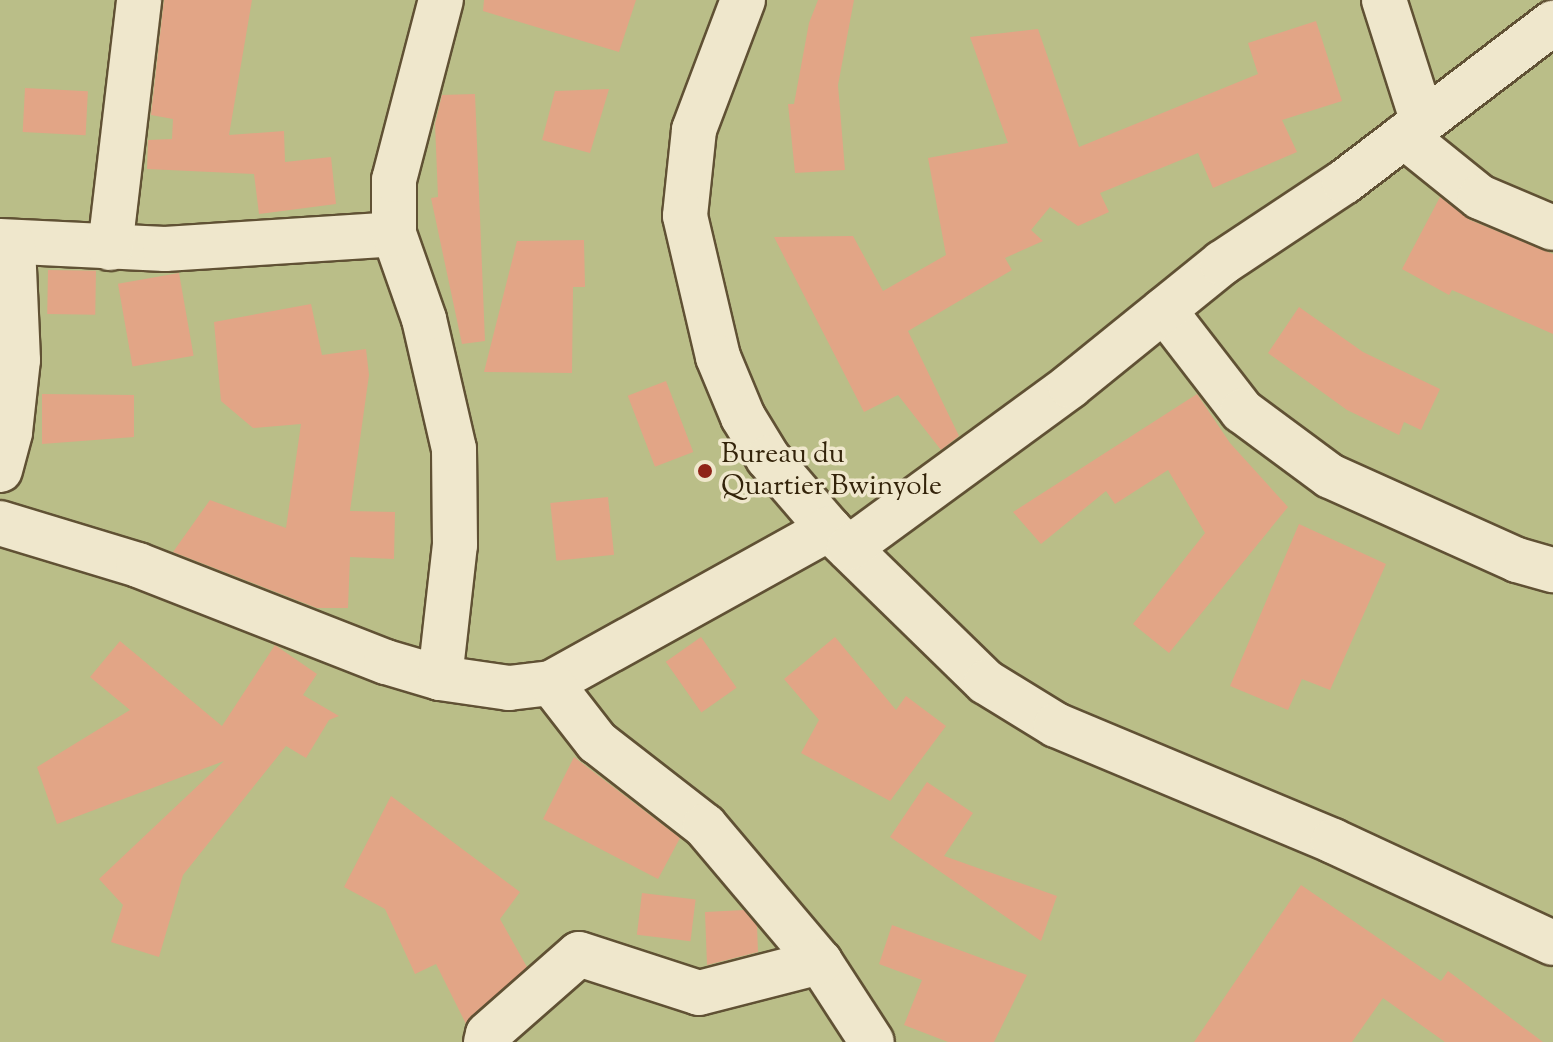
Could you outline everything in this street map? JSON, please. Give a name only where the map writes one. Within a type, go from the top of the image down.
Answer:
[{"type":"street","points":[[110,248],[139,0]]},
{"type":"street","points":[[440,678],[455,545],[454,449],[424,319],[394,234],[394,180],[441,0]]},
{"type":"street","points":[[743,0],[694,130],[685,216],[718,357],[743,417],[768,458],[839,538],[986,682],[1056,725],[1333,841],[1553,943]]},
{"type":"street","points":[[1384,0],[1414,129],[1480,197],[1553,228]]},
{"type":"street","points":[[0,523],[138,565],[440,678],[509,688],[551,683],[839,538],[1164,310],[1222,263],[1414,129],[1553,23]]},
{"type":"street","points":[[0,470],[10,432],[18,360],[6,242],[110,248],[394,234]]},
{"type":"street","points":[[1164,310],[1242,411],[1330,476],[1517,560],[1553,570]]},
{"type":"street","points":[[551,683],[597,742],[705,826],[820,962],[872,1042]]},
{"type":"street","points":[[486,1042],[488,1034],[579,954],[699,993],[820,962]]},
{"type":"green space","points":[[0,0],[1553,0],[1553,1042],[0,1042]]},
{"type":"building","points":[[164,0],[252,0],[229,135],[284,131],[285,162],[331,157],[336,204],[259,214],[254,174],[147,169],[148,140],[172,139],[173,119],[151,115]]},
{"type":"building","points":[[484,0],[636,0],[619,52],[483,11]]},
{"type":"building","points":[[818,0],[854,0],[838,85],[845,170],[795,173],[788,104],[794,104],[809,23]]},
{"type":"building","points":[[1316,21],[1342,101],[1282,120],[1297,152],[1213,188],[1198,153],[1100,193],[1109,212],[1078,226],[1050,207],[1031,230],[1043,241],[1005,258],[1012,270],[908,331],[959,436],[941,450],[898,395],[864,412],[774,237],[853,236],[883,291],[946,255],[928,158],[1008,143],[970,37],[1038,29],[1079,147],[1258,74],[1248,43]]},
{"type":"building","points":[[25,88],[88,91],[86,135],[23,132]]},
{"type":"building","points":[[609,89],[590,153],[542,140],[555,91]]},
{"type":"building","points":[[475,94],[485,341],[462,344],[431,198],[438,197],[435,124],[442,95]]},
{"type":"building","points":[[1440,197],[1470,220],[1553,254],[1553,334],[1452,290],[1449,295],[1402,269]]},
{"type":"building","points":[[584,240],[585,287],[573,287],[572,373],[484,372],[517,241]]},
{"type":"building","points":[[48,270],[96,271],[95,315],[47,314]]},
{"type":"building","points":[[179,273],[194,356],[133,366],[118,284]]},
{"type":"building","points":[[311,304],[322,355],[366,349],[369,375],[350,511],[395,512],[394,559],[350,557],[348,608],[317,608],[173,552],[210,500],[286,528],[301,424],[253,428],[221,401],[214,322]]},
{"type":"building","points":[[1299,307],[1363,352],[1440,389],[1421,430],[1404,422],[1399,435],[1347,410],[1268,353]]},
{"type":"building","points":[[666,381],[693,452],[655,467],[628,396]]},
{"type":"building","points":[[42,394],[134,395],[134,437],[42,444]]},
{"type":"building","points":[[1197,394],[1230,443],[1288,507],[1169,653],[1133,624],[1205,533],[1168,470],[1115,504],[1106,491],[1041,544],[1013,512]]},
{"type":"building","points":[[608,497],[614,555],[556,561],[550,503]]},
{"type":"building","points":[[1299,524],[1386,564],[1330,690],[1302,679],[1288,710],[1230,686]]},
{"type":"building","points":[[701,637],[737,688],[701,712],[666,662]]},
{"type":"building","points":[[835,637],[896,710],[906,696],[946,726],[890,801],[801,753],[819,720],[784,679]]},
{"type":"building","points":[[120,641],[222,726],[275,645],[317,674],[303,695],[339,716],[329,720],[306,758],[286,746],[183,875],[159,957],[111,942],[123,905],[99,879],[224,761],[57,824],[37,767],[130,710],[90,677]]},
{"type":"building","points":[[574,757],[680,838],[658,879],[543,819]]},
{"type":"building","points":[[927,782],[973,813],[944,856],[1057,896],[1041,941],[890,837]]},
{"type":"building","points":[[391,796],[520,892],[500,919],[527,967],[466,1024],[436,964],[415,974],[385,909],[344,887]]},
{"type":"building","points":[[1301,885],[1441,981],[1448,971],[1543,1042],[1445,1042],[1383,998],[1352,1042],[1194,1042]]},
{"type":"building","points":[[642,893],[696,900],[690,941],[637,935]]},
{"type":"building","points":[[744,910],[757,926],[758,952],[707,965],[705,912]]},
{"type":"building","points":[[892,925],[1027,975],[994,1042],[948,1042],[904,1025],[922,980],[879,964]]},
{"type":"place","name":"Bureau du Quartier Bwinyole","points":[[705,471]]}]
